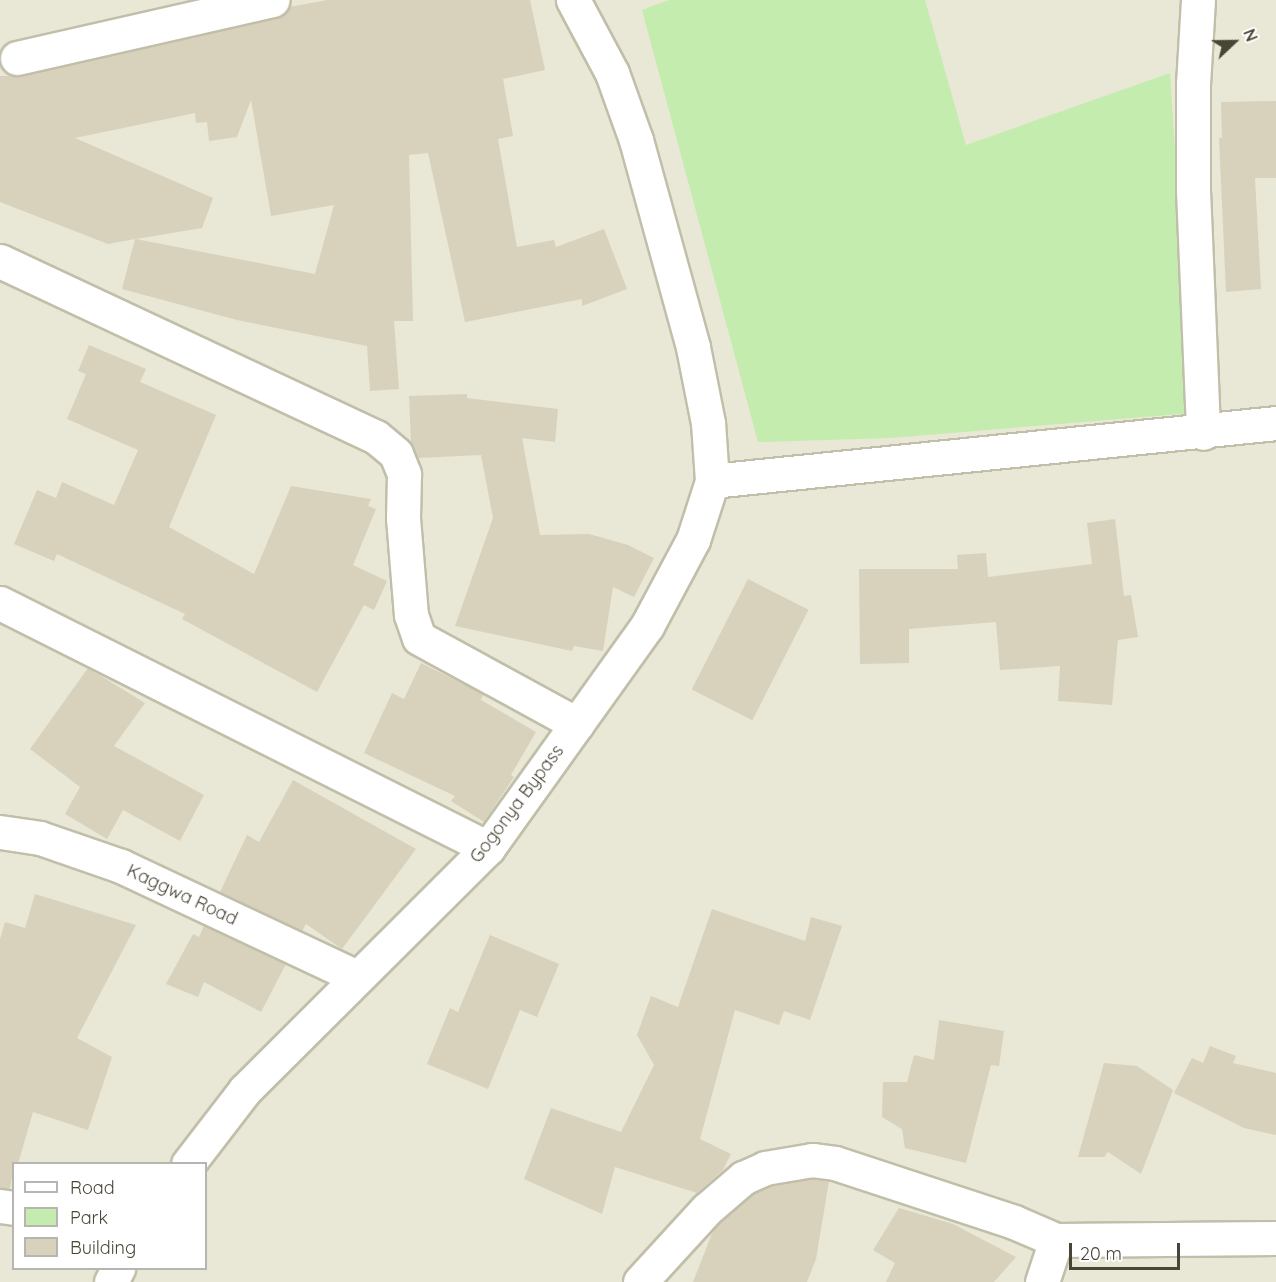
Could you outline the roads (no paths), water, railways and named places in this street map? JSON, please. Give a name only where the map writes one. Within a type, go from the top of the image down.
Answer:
[{"type":"street","points":[[17,58],[272,0]]},
{"type":"street","points":[[573,0],[612,73],[636,140],[693,347],[708,423],[712,481],[1203,433],[1276,423]]},
{"type":"street","points":[[1198,0],[1193,84],[1193,190],[1203,433]]},
{"type":"street","points":[[0,261],[376,437],[396,454],[404,474],[403,518],[411,615],[420,638],[577,724]]},
{"type":"street","name":"Gogonya Bypass","points":[[190,1162],[245,1090],[488,848],[647,626],[693,540],[712,481]]},
{"type":"street","points":[[0,603],[488,848]]},
{"type":"street","name":"Kaggwa Road","points":[[0,832],[40,838],[121,866],[357,977]]},
{"type":"street","points":[[640,1282],[707,1209],[743,1178],[791,1161],[835,1163],[1014,1222],[1056,1240],[1276,1238]]},
{"type":"street","points":[[1042,1282],[1056,1240]]}]
